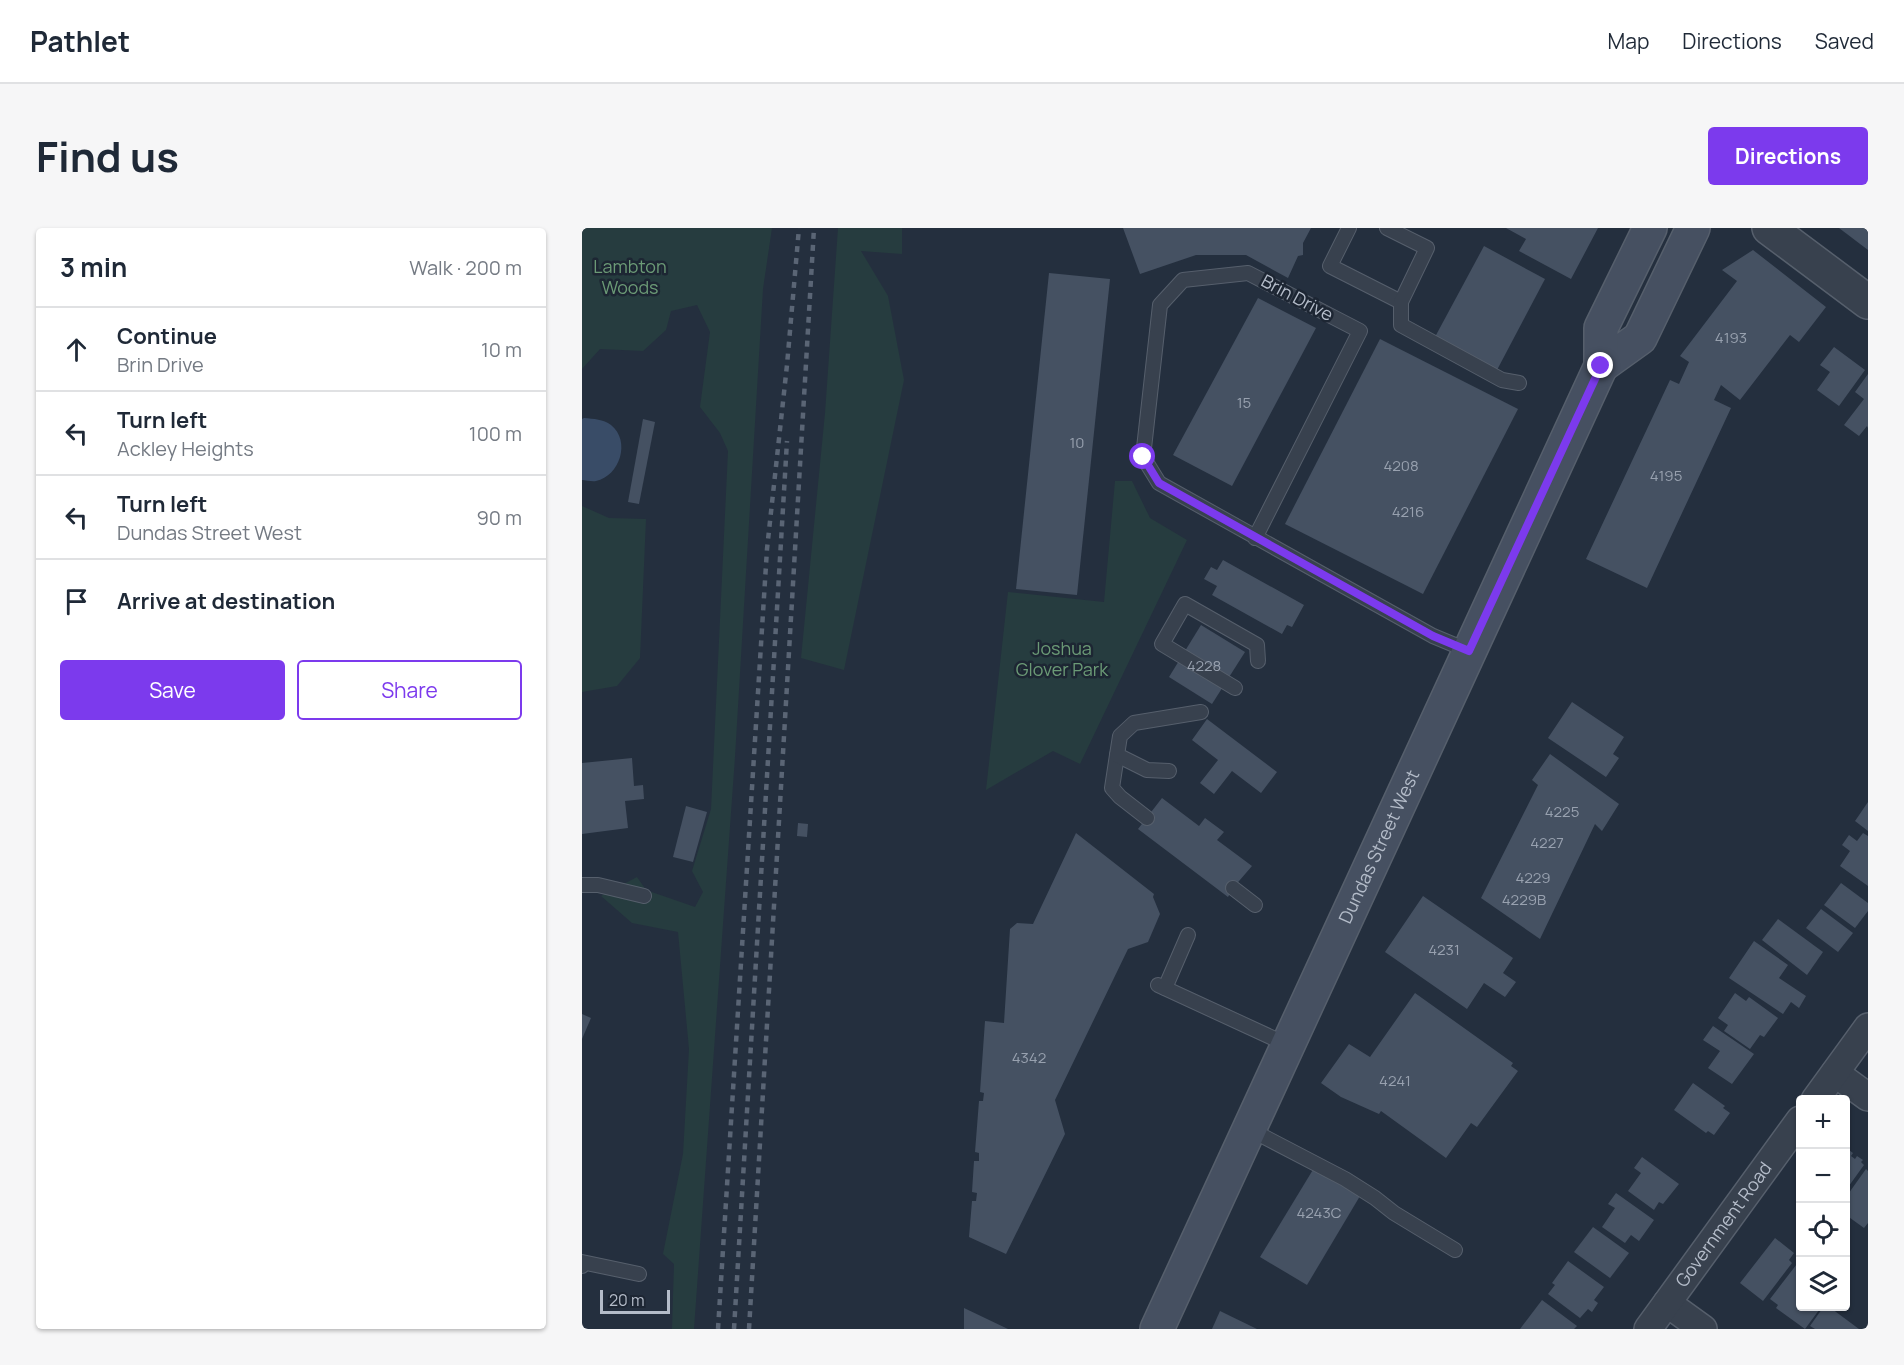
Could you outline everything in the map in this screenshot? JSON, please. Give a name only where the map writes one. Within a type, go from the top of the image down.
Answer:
[{"type":"main road","name":"Dundas Street West","points":[[1157,1329],[1601,366],[1601,328],[1650,228]]},
{"type":"main road","name":"Dundas Street West","points":[[1601,366],[1640,338],[1693,228]]},
{"type":"street","points":[[1769,228],[1868,302]]},
{"type":"street","points":[[1819,1095],[1868,1027]]},
{"type":"street","points":[[1835,1073],[1868,1098]]},
{"type":"street","name":"Government Road","points":[[1648,1329],[1796,1126]]},
{"type":"street","points":[[1667,1303],[1703,1329]]},
{"type":"lane","points":[[1349,228],[1330,266],[1401,302]]},
{"type":"lane","points":[[1387,228],[1427,248],[1401,302],[1401,325],[1502,380],[1519,383]]},
{"type":"lane","name":"Brin Drive","points":[[1248,273],[1360,331],[1255,537],[1159,483],[1143,457],[1160,305],[1183,280],[1248,273]]},
{"type":"lane","points":[[1255,537],[1433,636],[1469,651]]},
{"type":"lane","points":[[1235,688],[1162,644],[1185,604],[1257,645],[1258,662]]},
{"type":"lane","points":[[1147,818],[1112,788],[1120,736],[1134,723],[1202,712]]},
{"type":"lane","points":[[1117,755],[1147,770],[1169,771]]},
{"type":"lane","points":[[582,885],[598,885],[644,896]]},
{"type":"lane","points":[[1233,888],[1255,905]]},
{"type":"lane","points":[[1188,935],[1162,987],[1288,1045]]},
{"type":"lane","points":[[1249,1129],[1345,1179],[1375,1198],[1394,1214],[1455,1250]]},
{"type":"lane","points":[[582,1266],[582,1263],[639,1274]]},
{"type":"green space","name":"Lambton Woods","points":[[582,228],[772,228],[763,289],[735,757],[694,1329],[672,1329],[674,1264],[663,1254],[683,1154],[689,1049],[678,932],[632,923],[601,896],[637,877],[646,890],[695,907],[703,892],[692,871],[711,809],[728,451],[720,433],[700,407],[710,332],[697,305],[671,311],[666,330],[643,351],[600,349],[582,369]]},
{"type":"green space","points":[[838,228],[902,228],[902,254],[861,251],[888,296],[904,380],[844,670],[801,658],[825,413]]},
{"type":"green space","name":"Joshua Glover Park","points":[[1115,481],[1132,481],[1150,518],[1187,540],[1080,764],[1053,751],[986,790],[1008,592],[1104,602]]},
{"type":"green space","points":[[582,506],[609,518],[646,519],[640,658],[617,686],[582,692]]},
{"type":"water","points":[[582,419],[608,423],[617,432],[620,440],[620,457],[617,465],[604,478],[596,481],[582,480]]},
{"type":"building","points":[[1123,228],[1311,228],[1303,243],[1303,255],[1298,256],[1288,278],[1246,255],[1196,255],[1140,274]]},
{"type":"building","points":[[1506,228],[1598,228],[1571,279],[1519,251],[1526,239]]},
{"type":"building","points":[[1839,228],[1868,228],[1868,250]]},
{"type":"building","points":[[1484,246],[1545,279],[1497,370],[1435,337]]},
{"type":"building","points":[[1753,250],[1826,307],[1799,342],[1790,335],[1740,400],[1721,385],[1714,400],[1731,408],[1647,588],[1586,559],[1670,380],[1679,384],[1689,362],[1680,356],[1737,281],[1722,270]]},
{"type":"building","points":[[1049,273],[1110,279],[1077,595],[1016,589]]},
{"type":"building","points":[[1258,298],[1316,328],[1232,486],[1173,455]]},
{"type":"building","points":[[1380,339],[1518,409],[1423,594],[1285,524]]},
{"type":"building","points":[[1834,347],[1865,370],[1839,406],[1817,390],[1830,372],[1820,365]]},
{"type":"building","points":[[1868,374],[1868,428],[1867,426],[1859,436],[1844,425],[1864,399],[1855,392]]},
{"type":"building","points":[[643,419],[655,422],[639,504],[628,502]]},
{"type":"building","points":[[1223,560],[1304,605],[1292,627],[1287,625],[1282,634],[1212,595],[1217,586],[1204,579],[1211,567],[1217,570]]},
{"type":"building","points":[[1201,625],[1245,652],[1212,704],[1169,677]]},
{"type":"building","points":[[1572,702],[1624,737],[1613,754],[1619,758],[1606,777],[1548,738]]},
{"type":"building","points":[[1207,719],[1277,772],[1261,793],[1232,771],[1214,794],[1200,783],[1218,760],[1192,740]]},
{"type":"building","points":[[1550,754],[1619,804],[1602,831],[1595,824],[1540,939],[1481,898],[1538,785],[1532,780]]},
{"type":"building","points":[[632,758],[634,786],[643,785],[644,799],[625,801],[628,828],[582,834],[582,763]]},
{"type":"building","points":[[1162,798],[1199,826],[1205,818],[1224,832],[1217,840],[1252,866],[1228,897],[1138,829]]},
{"type":"building","points":[[1868,802],[1868,831],[1855,821]]},
{"type":"building","points":[[686,806],[707,812],[693,862],[673,857]]},
{"type":"building","points":[[798,823],[808,824],[807,837],[797,836]]},
{"type":"building","points":[[1076,833],[1154,894],[1153,897],[1160,914],[1148,942],[1128,949],[1055,1100],[1065,1134],[1006,1254],[969,1237],[972,1201],[976,1201],[977,1193],[972,1192],[974,1161],[979,1161],[979,1153],[975,1152],[979,1101],[983,1101],[984,1093],[980,1092],[985,1021],[1004,1023],[1010,929],[1017,923],[1033,924]]},
{"type":"building","points":[[1863,833],[1868,836],[1868,886],[1840,866],[1850,851],[1842,845],[1849,835],[1857,841]]},
{"type":"building","points":[[1841,883],[1868,903],[1868,911],[1855,928],[1824,905]]},
{"type":"building","points":[[1423,896],[1513,958],[1503,973],[1516,982],[1505,997],[1484,983],[1467,1009],[1385,952]]},
{"type":"building","points":[[1821,909],[1853,933],[1838,952],[1806,928]]},
{"type":"building","points":[[1778,919],[1823,952],[1807,975],[1762,940]]},
{"type":"building","points":[[1754,941],[1788,965],[1779,978],[1806,996],[1799,1008],[1791,1002],[1783,1014],[1729,978]]},
{"type":"building","points":[[1415,993],[1513,1063],[1511,1066],[1518,1071],[1477,1127],[1471,1123],[1446,1158],[1381,1111],[1379,1114],[1341,1097],[1321,1083],[1349,1044],[1370,1057]]},
{"type":"building","points":[[1735,993],[1746,1001],[1749,997],[1778,1018],[1764,1037],[1760,1035],[1750,1049],[1724,1031],[1728,1025],[1718,1018]]},
{"type":"building","points":[[582,1014],[591,1018],[582,1039]]},
{"type":"building","points":[[1713,1026],[1754,1054],[1732,1084],[1708,1068],[1720,1051],[1703,1040]]},
{"type":"building","points":[[1693,1083],[1725,1106],[1723,1108],[1730,1113],[1714,1135],[1708,1131],[1706,1133],[1674,1110]]},
{"type":"building","points":[[1850,1151],[1853,1153],[1851,1156],[1855,1159],[1857,1156],[1863,1160],[1861,1162],[1864,1165],[1850,1184]]},
{"type":"building","points":[[1642,1157],[1679,1184],[1663,1204],[1659,1202],[1654,1210],[1628,1191],[1641,1173],[1634,1168]]},
{"type":"building","points":[[1314,1168],[1360,1196],[1307,1285],[1260,1257]]},
{"type":"building","points":[[1866,1169],[1868,1171],[1868,1223],[1864,1228],[1850,1218],[1850,1191]]},
{"type":"building","points":[[1616,1193],[1654,1220],[1639,1241],[1631,1235],[1625,1243],[1602,1227],[1615,1208],[1608,1204]]},
{"type":"building","points":[[1593,1227],[1629,1253],[1610,1278],[1574,1252]]},
{"type":"building","points":[[1775,1238],[1794,1253],[1789,1260],[1792,1263],[1763,1301],[1740,1283]]},
{"type":"building","points":[[1568,1261],[1604,1287],[1594,1300],[1598,1303],[1592,1312],[1588,1309],[1580,1318],[1548,1294],[1555,1285],[1552,1283]]},
{"type":"building","points":[[1796,1265],[1796,1311],[1818,1311],[1805,1329],[1776,1308],[1778,1305],[1770,1299]]},
{"type":"building","points":[[1542,1300],[1577,1326],[1574,1329],[1520,1329]]},
{"type":"building","points":[[964,1308],[1008,1329],[964,1329]]},
{"type":"building","points":[[1220,1311],[1257,1329],[1212,1329]]},
{"type":"building","points":[[1820,1311],[1835,1311],[1859,1329],[1815,1329],[1810,1326]]},
{"type":"railway","points":[[718,1329],[767,549],[799,228]]},
{"type":"railway","points":[[749,1329],[814,228]]},
{"type":"railway","points":[[734,1329],[787,441]]},
{"type":"route","points":[[1143,457],[1159,483],[1433,636],[1469,651],[1601,366]]}]
